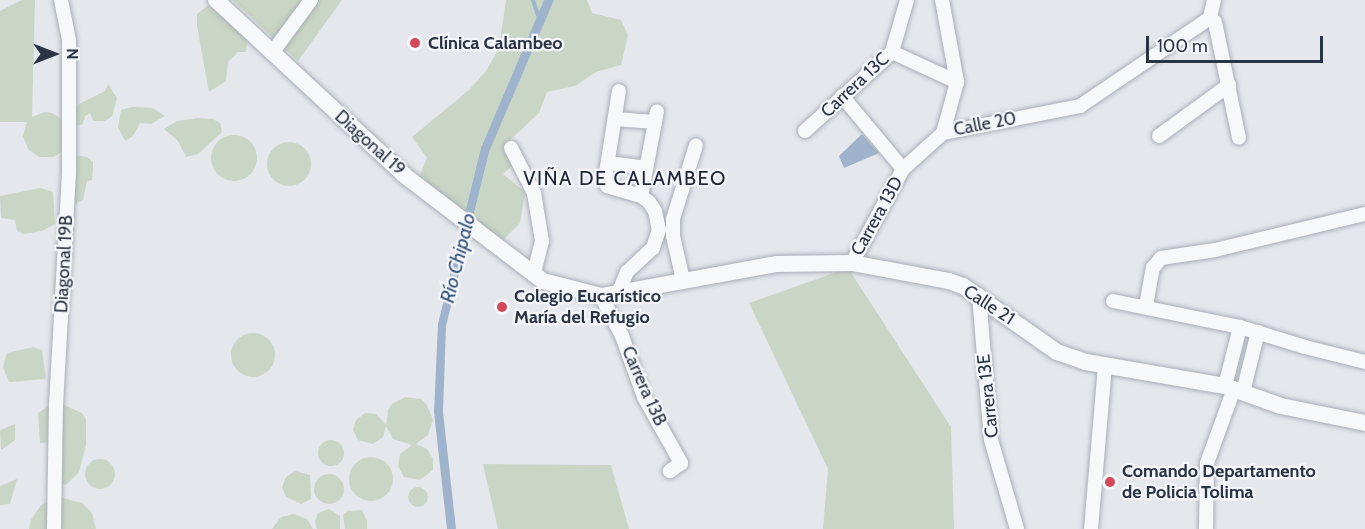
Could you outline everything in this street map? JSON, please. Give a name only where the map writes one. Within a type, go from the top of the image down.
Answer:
[{"type":"street","name":"Diagonal 19B","points":[[54,529],[57,405],[69,173],[69,40],[61,0]]},
{"type":"street","name":"Diagonal 19","points":[[216,0],[404,175],[534,274]]},
{"type":"street","points":[[272,53],[311,0]]},
{"type":"street","name":"Carrera 13C","points":[[805,131],[892,52],[907,0]]},
{"type":"street","points":[[942,0],[957,82],[942,133]]},
{"type":"street","points":[[1214,0],[1210,18],[1215,22],[1239,138]]},
{"type":"street","name":"Calle 20","points":[[903,169],[942,133],[1080,106],[1210,18]]},
{"type":"street","points":[[892,52],[957,82]]},
{"type":"street","points":[[1159,136],[1229,85]]},
{"type":"street","points":[[610,295],[619,286],[627,272],[653,248],[659,230],[655,211],[641,196],[608,186],[605,179],[619,91]]},
{"type":"street","points":[[842,96],[903,169]]},
{"type":"street","points":[[615,119],[656,116],[641,196]]},
{"type":"street","points":[[682,280],[673,236],[673,219],[696,145]]},
{"type":"street","points":[[511,148],[534,193],[542,241],[534,274]]},
{"type":"street","points":[[608,163],[646,168]]},
{"type":"street","name":"Carrera 13D","points":[[852,263],[903,169]]},
{"type":"street","points":[[1146,306],[1153,268],[1161,258],[1215,250],[1365,214]]},
{"type":"street","name":"Calle 21","points":[[534,274],[543,281],[610,295],[777,264],[852,263],[949,281],[979,296],[1057,352],[1105,366],[1234,389],[1281,406],[1365,423]]},
{"type":"street","name":"Carrera 13B","points":[[610,295],[644,397],[681,463],[670,471]]},
{"type":"street","name":"Carrera 13E","points":[[979,296],[991,440],[1017,529]]},
{"type":"street","points":[[1113,301],[1240,327],[1365,362]]},
{"type":"street","points":[[1234,389],[1240,327]]},
{"type":"street","points":[[1206,529],[1207,463],[1258,332]]},
{"type":"street","points":[[1091,529],[1105,366]]},
{"type":"green space","points":[[22,0],[35,0],[32,117],[45,112],[52,113],[65,121],[65,149],[54,157],[39,157],[28,149],[23,136],[27,122],[0,122],[0,11]]},
{"type":"green space","points":[[233,0],[342,0],[298,61]]},
{"type":"green space","points":[[506,0],[587,0],[592,13],[621,20],[628,35],[621,65],[596,72],[575,86],[547,92],[539,113],[510,140],[522,158],[503,174],[525,192],[520,223],[498,245],[419,177],[427,158],[412,137],[469,90],[486,71],[499,48]]},
{"type":"green space","points":[[208,5],[242,32],[247,42],[246,52],[238,52],[228,62],[226,81],[209,92],[197,26],[197,14]]},
{"type":"green space","points":[[108,84],[117,98],[112,116],[105,121],[93,121],[90,113],[85,116],[83,124],[72,127],[69,109],[105,91]]},
{"type":"green space","points":[[132,107],[153,108],[165,116],[151,124],[140,123],[133,136],[125,141],[118,127],[121,110]]},
{"type":"green space","points":[[198,118],[213,119],[220,123],[222,132],[198,154],[186,157],[178,141],[164,129],[177,121]]},
{"type":"green space","points":[[234,135],[250,142],[257,158],[250,174],[234,181],[218,174],[211,158],[218,142]]},
{"type":"green space","points":[[289,142],[305,148],[311,164],[305,180],[289,186],[273,180],[267,164],[273,148]]},
{"type":"green space","points":[[73,155],[87,157],[93,162],[93,168],[92,180],[87,181],[83,200],[72,205]]},
{"type":"green space","points":[[40,188],[53,192],[55,224],[42,231],[23,234],[17,231],[15,220],[1,218],[0,196]]},
{"type":"green space","points":[[848,268],[951,427],[954,529],[823,529],[828,469],[749,303]]},
{"type":"green space","points":[[253,333],[268,340],[275,355],[268,370],[253,377],[238,370],[231,355],[238,340]]},
{"type":"green space","points":[[33,347],[42,350],[46,379],[9,382],[3,367],[7,353]]},
{"type":"green space","points":[[405,397],[421,399],[427,405],[433,420],[428,435],[416,444],[427,449],[433,459],[433,470],[420,480],[404,477],[398,466],[400,454],[412,445],[393,439],[386,426],[383,437],[373,444],[358,440],[353,430],[356,420],[365,413],[376,414],[386,425],[388,410],[392,404]]},
{"type":"green space","points":[[50,405],[64,405],[82,413],[86,420],[86,445],[79,472],[66,485],[62,484],[56,442],[40,443],[38,413]]},
{"type":"green space","points":[[15,424],[15,440],[1,450],[0,430]]},
{"type":"green space","points":[[331,440],[341,443],[344,453],[341,463],[331,466],[321,463],[318,453],[321,443]]},
{"type":"green space","points":[[371,457],[387,463],[393,479],[387,495],[371,501],[355,495],[349,479],[355,463]]},
{"type":"green space","points":[[100,459],[111,463],[115,474],[111,485],[100,489],[89,485],[85,474],[89,463]]},
{"type":"green space","points":[[483,464],[611,465],[629,529],[498,529]]},
{"type":"green space","points":[[295,471],[310,475],[311,499],[301,504],[286,497],[282,487],[286,477]]},
{"type":"green space","points":[[329,474],[340,478],[344,489],[340,500],[329,504],[318,500],[314,489],[318,478]]},
{"type":"green space","points":[[17,479],[10,504],[0,505],[0,486]]},
{"type":"green space","points":[[418,487],[425,490],[428,497],[425,504],[418,507],[411,504],[408,497],[411,490]]},
{"type":"green space","points":[[59,497],[82,503],[92,513],[96,529],[29,529],[31,520],[41,505]]},
{"type":"green space","points":[[329,509],[340,516],[340,529],[317,529],[315,521],[318,513]]},
{"type":"green space","points":[[362,510],[367,521],[367,529],[345,529],[343,515],[348,511]]},
{"type":"green space","points":[[294,514],[307,519],[313,529],[272,529],[281,517]]},
{"type":"water","name":"Río Chipalo","points":[[544,0],[554,0],[489,152],[446,326],[443,412],[456,529],[447,529],[434,412],[438,324],[481,148]]},
{"type":"water","points":[[862,134],[879,153],[844,168],[839,156]]},
{"type":"waterway","points":[[533,0],[539,19]]},
{"type":"place","name":"Clínica Calambeo","points":[[415,43]]},
{"type":"place","name":"Colegio Eucarístico María del Refugio","points":[[502,307]]},
{"type":"place","name":"Comando Departamento de Policia Tolima","points":[[1110,482]]},
{"type":"district","name":"VIÑA DE CALAMBEO","points":[[625,178]]}]
